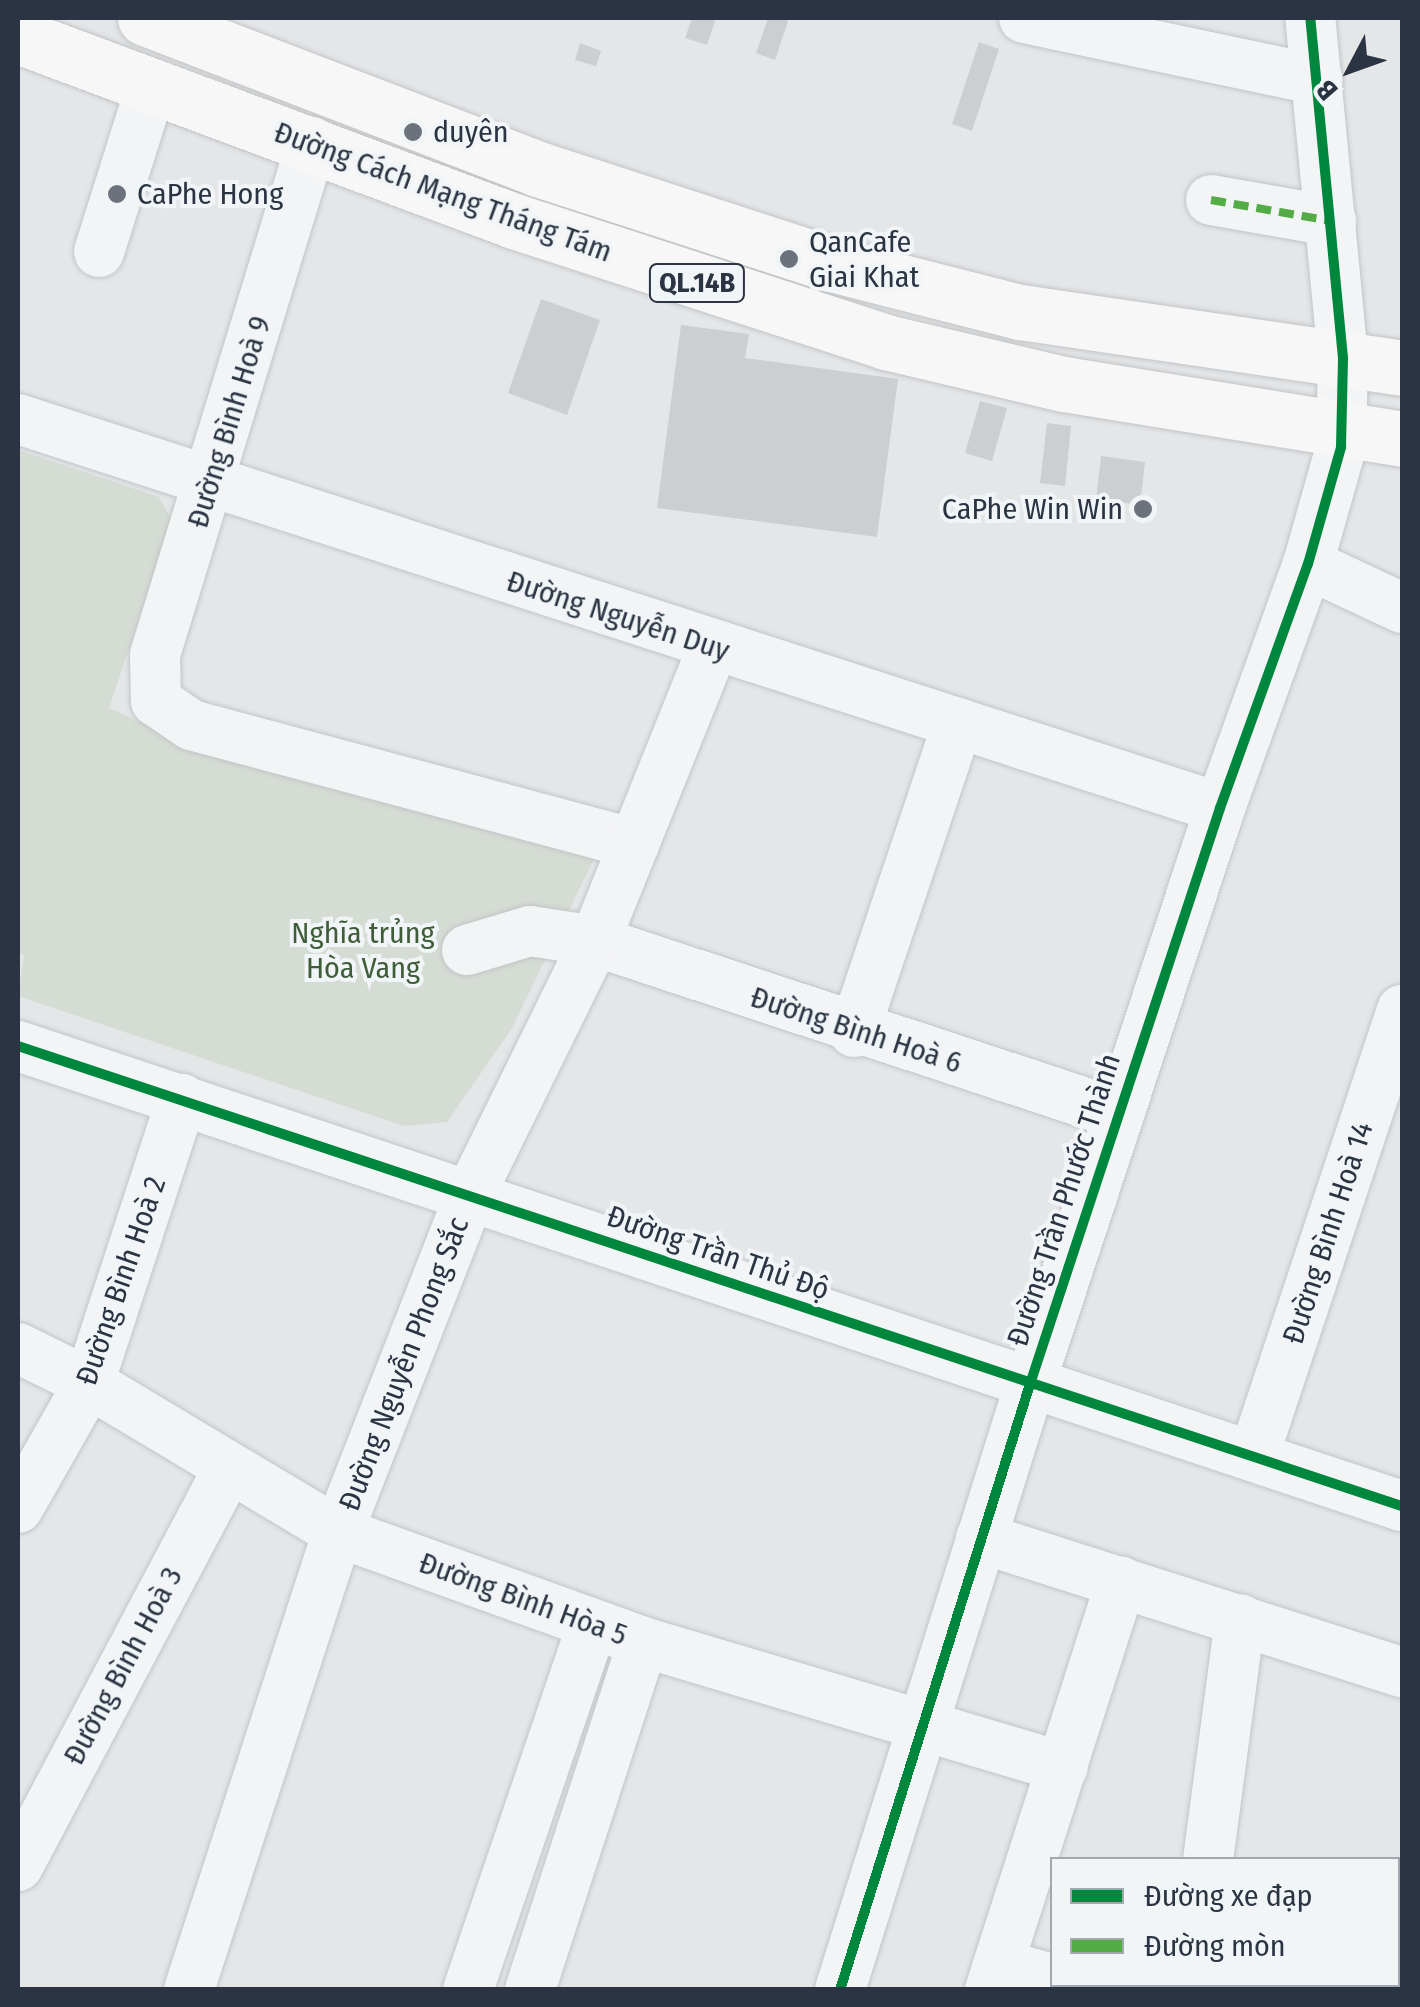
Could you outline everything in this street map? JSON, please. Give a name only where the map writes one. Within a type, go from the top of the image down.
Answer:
[{"type":"highway","name":"Đường Cách Mạng Tháng Tám","points":[[162,21],[538,169],[832,264],[1020,312],[1402,368]]},
{"type":"highway","name":"Đường Cách Mạng Tháng Tám","points":[[18,36],[312,142],[514,222],[886,342],[1064,384],[1402,439]]},
{"type":"street","points":[[1024,18],[1318,80]]},
{"type":"street","name":"Đường Trần Phước Thành","points":[[840,1990],[1030,1384],[1220,808],[1308,564],[1341,447],[1344,358],[1310,18]]},
{"type":"street","points":[[99,252],[152,84]]},
{"type":"street","name":"Đường Bình Hoà 9","points":[[312,142],[212,484],[155,655],[156,700],[191,725],[634,844]]},
{"type":"street","points":[[1211,200],[1331,221]]},
{"type":"street","name":"Đường Nguyễn Duy","points":[[18,418],[713,648],[958,722],[1220,808]]},
{"type":"street","points":[[1308,564],[1402,608]]},
{"type":"street","name":"Đường Nguyễn Phong Sắc","points":[[189,1990],[338,1532],[470,1196],[595,941],[713,648]]},
{"type":"street","points":[[854,1032],[958,722]]},
{"type":"street","name":"Đường Bình Hoà 6","points":[[468,950],[530,931],[595,941],[854,1032],[1119,1114]]},
{"type":"street","name":"Đường Bình Hoà 14","points":[[1254,1456],[1402,1010]]},
{"type":"street","name":"Đường Trần Thủ Độ","points":[[18,1046],[1402,1506]]},
{"type":"street","name":"Đường Bình Hoà 2","points":[[18,1508],[89,1383],[182,1100]]},
{"type":"street","name":"Đường Bình Hòa 5","points":[[18,1348],[89,1383],[338,1532],[643,1642],[1064,1767]]},
{"type":"street","name":"Đường Bình Hoà 3","points":[[18,1866],[229,1467]]},
{"type":"street","points":[[981,1538],[1402,1672]]},
{"type":"street","points":[[1050,1980],[995,1977],[1121,1582]]},
{"type":"street","points":[[1208,1857],[1240,1619]]},
{"type":"street","points":[[468,1990],[592,1625]]},
{"type":"street","points":[[530,1990],[643,1642]]},
{"type":"green space","name":"Nghĩa trủng Hòa Vang","points":[[18,450],[159,497],[172,520],[109,708],[186,742],[596,855],[512,1028],[447,1122],[404,1126],[18,996],[24,955],[18,953]]},
{"type":"building","points":[[692,18],[716,18],[707,45],[685,38]]},
{"type":"building","points":[[768,18],[789,18],[775,60],[756,53]]},
{"type":"building","points":[[979,42],[999,49],[972,131],[952,124]]},
{"type":"building","points":[[580,43],[601,51],[596,66],[575,60]]},
{"type":"building","points":[[541,299],[600,320],[567,415],[508,393]]},
{"type":"building","points":[[681,325],[749,334],[745,358],[898,379],[877,537],[657,508]]},
{"type":"building","points":[[980,401],[1007,408],[992,461],[965,453]]},
{"type":"building","points":[[1047,423],[1071,426],[1065,486],[1040,483]]},
{"type":"building","points":[[1101,456],[1145,462],[1140,505],[1096,499]]},
{"type":"marked path","points":[[1211,200],[1331,221]]},
{"type":"cycle path","points":[[840,1990],[1030,1384],[1220,808],[1308,564],[1341,447],[1343,358],[1310,18]]},
{"type":"cycle path","points":[[18,1046],[1402,1506]]},
{"type":"place","name":"duyên","points":[[413,132]]},
{"type":"place","name":"CaPhe Hong","points":[[117,194]]},
{"type":"place","name":"QanCafe Giai Khat","points":[[789,259]]},
{"type":"place","name":"CaPhe Win Win","points":[[1143,509]]}]
